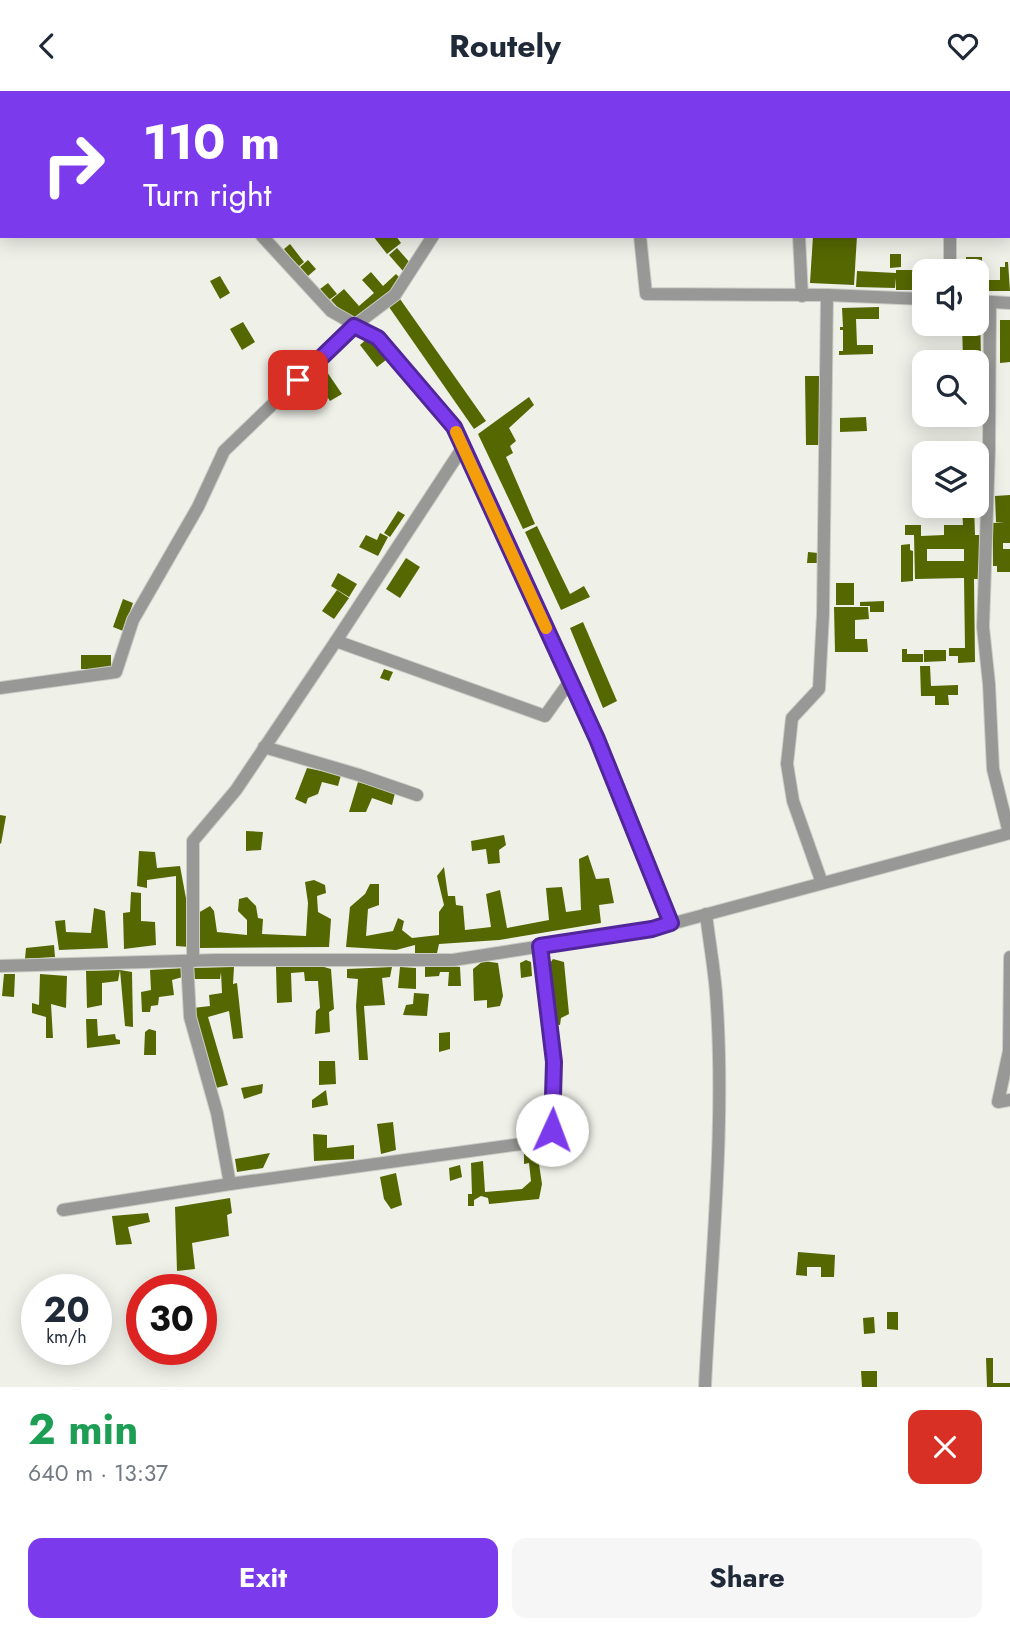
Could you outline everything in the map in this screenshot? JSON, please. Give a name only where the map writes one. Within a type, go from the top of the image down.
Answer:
[{"type":"street","points":[[264,238],[331,311],[378,338],[454,427],[597,739],[671,923]]},
{"type":"street","points":[[0,688],[116,672],[133,620],[198,507],[224,451],[354,326],[395,295],[432,238]]},
{"type":"street","points":[[640,238],[646,294],[912,299]]},
{"type":"street","points":[[799,238],[802,296]]},
{"type":"street","points":[[950,238],[950,259]]},
{"type":"street","points":[[822,883],[793,801],[787,764],[792,718],[819,688],[823,614],[827,295]]},
{"type":"street","points":[[989,301],[1010,303]]},
{"type":"street","points":[[0,966],[190,961],[453,960],[652,929],[1010,833],[993,769],[983,627],[989,462],[984,336]]},
{"type":"street","points":[[230,1184],[217,1113],[190,1017],[193,841],[236,790],[463,447]]},
{"type":"street","points":[[336,641],[545,716],[570,681]]},
{"type":"street","points":[[264,747],[417,795]]},
{"type":"street","points":[[705,1387],[719,1057],[716,993],[706,914]]},
{"type":"street","points":[[63,1210],[543,1141],[552,1130],[554,1062],[540,946]]},
{"type":"street","points":[[1010,957],[1009,1051],[998,1102],[1010,1100]]},
{"type":"building","points":[[375,238],[397,238],[401,243],[387,254]]},
{"type":"building","points":[[813,238],[857,238],[854,285],[810,283]]},
{"type":"building","points":[[290,244],[304,262],[298,267],[284,249]]},
{"type":"building","points":[[397,248],[411,264],[403,271],[389,255]]},
{"type":"building","points":[[890,254],[901,254],[901,267],[890,268]]},
{"type":"building","points":[[966,257],[982,257],[982,259]]},
{"type":"building","points":[[308,260],[316,269],[308,276],[300,267]]},
{"type":"building","points":[[1005,262],[1008,262],[1010,291],[989,291],[989,280],[1000,280],[1000,267],[1005,267]]},
{"type":"building","points":[[896,270],[912,270],[912,290],[896,290],[896,278],[895,288],[856,287],[857,271],[896,273]]},
{"type":"building","points":[[371,272],[383,286],[396,274],[402,280],[353,324],[331,300],[344,289],[359,306],[374,293],[362,280]]},
{"type":"building","points":[[220,276],[230,293],[220,299],[210,281]]},
{"type":"building","points":[[328,283],[337,294],[329,300],[320,289]]},
{"type":"building","points":[[400,299],[486,421],[474,429],[389,307]]},
{"type":"building","points":[[879,307],[879,319],[856,319],[857,345],[873,345],[873,354],[839,355],[839,351],[843,351],[843,330],[840,330],[840,327],[843,327],[842,308]]},
{"type":"building","points":[[1000,320],[1010,320],[1010,362],[1000,363]]},
{"type":"building","points":[[243,322],[255,342],[242,350],[230,329]]},
{"type":"building","points":[[962,336],[981,336],[981,350],[963,350]]},
{"type":"building","points":[[369,337],[386,360],[377,367],[360,345]]},
{"type":"building","points":[[327,372],[342,394],[330,401],[316,380]]},
{"type":"building","points":[[805,376],[820,376],[821,445],[806,445]]},
{"type":"building","points":[[529,397],[534,405],[509,428],[516,441],[510,446],[513,453],[506,457],[535,524],[523,529],[478,434]]},
{"type":"building","points":[[866,417],[867,431],[840,432],[840,418]]},
{"type":"building","points":[[1010,495],[1010,543],[1003,543],[1003,549],[1010,549],[1010,572],[997,572],[997,566],[993,566],[993,523],[1004,522],[996,522],[995,496]]},
{"type":"building","points":[[398,511],[405,515],[390,537],[384,533]]},
{"type":"building","points":[[963,518],[974,518],[975,535],[981,535],[982,579],[974,579],[975,662],[958,663],[958,656],[949,656],[949,648],[965,648],[964,578],[915,579],[914,535],[905,535],[905,525],[921,525],[921,536],[944,535],[944,525],[963,525]],"holes":[[[927,549],[964,549],[964,561],[927,561]]]},
{"type":"building","points":[[537,526],[570,594],[584,586],[590,597],[561,610],[525,532]]},
{"type":"building","points":[[380,533],[388,537],[378,556],[359,547],[366,535],[377,540]]},
{"type":"building","points":[[910,544],[910,550],[913,551],[913,581],[901,582],[901,545]]},
{"type":"building","points":[[808,552],[818,553],[818,563],[807,563]]},
{"type":"building","points":[[406,558],[420,567],[400,598],[386,589]]},
{"type":"building","points":[[338,573],[357,584],[349,597],[331,586]]},
{"type":"building","points":[[836,583],[854,583],[854,605],[836,605]]},
{"type":"building","points":[[337,590],[349,598],[334,619],[322,611]]},
{"type":"building","points":[[123,599],[133,603],[123,631],[113,627]]},
{"type":"building","points":[[884,601],[884,612],[870,612],[870,606],[860,606],[860,602]]},
{"type":"building","points":[[834,607],[868,607],[869,619],[855,620],[855,639],[867,639],[868,652],[835,652]]},
{"type":"building","points":[[583,622],[617,701],[603,708],[570,628]]},
{"type":"building","points":[[902,649],[907,649],[907,654],[923,654],[923,662],[902,662]]},
{"type":"building","points":[[924,650],[946,650],[946,661],[924,662]]},
{"type":"building","points":[[81,655],[111,655],[111,669],[81,669]]},
{"type":"building","points":[[920,666],[930,666],[931,686],[958,685],[958,695],[948,695],[949,705],[935,705],[935,696],[921,696]]},
{"type":"building","points":[[384,669],[393,672],[389,681],[380,678]]},
{"type":"building","points":[[307,768],[341,775],[338,786],[322,782],[318,794],[308,798],[306,804],[295,799]]},
{"type":"building","points":[[358,782],[395,793],[392,805],[372,798],[366,812],[349,812]]},
{"type":"building","points":[[0,815],[6,816],[1,844],[0,843]]},
{"type":"building","points":[[246,831],[263,832],[261,850],[246,851]]},
{"type":"building","points":[[504,835],[506,845],[499,850],[500,863],[488,864],[486,849],[472,851],[471,841]]},
{"type":"building","points":[[139,851],[155,852],[157,868],[180,866],[190,920],[190,947],[176,946],[176,876],[147,880],[147,888],[137,886]]},
{"type":"building","points":[[588,855],[596,879],[609,878],[614,903],[599,905],[601,923],[499,940],[439,944],[437,953],[415,954],[415,945],[396,950],[346,947],[350,907],[365,894],[370,884],[379,884],[379,905],[368,909],[366,936],[393,931],[398,918],[404,921],[402,930],[412,938],[439,935],[439,912],[444,905],[437,876],[444,867],[448,896],[455,896],[456,905],[463,906],[465,930],[491,927],[486,894],[500,890],[507,928],[549,920],[546,888],[562,887],[566,912],[581,910],[579,859]]},
{"type":"building","points":[[314,880],[325,885],[326,893],[317,896],[318,912],[331,919],[329,947],[200,948],[198,913],[210,906],[214,911],[217,932],[247,935],[247,920],[238,911],[239,899],[247,897],[256,906],[258,918],[263,919],[262,934],[306,936],[308,903],[305,882]]},
{"type":"building","points":[[131,892],[141,893],[141,921],[155,922],[156,945],[124,949],[123,913],[130,912]]},
{"type":"building","points":[[94,908],[105,911],[108,948],[59,950],[55,921],[65,920],[66,932],[91,933]]},
{"type":"building","points":[[54,945],[55,957],[25,959],[26,948]]},
{"type":"building","points":[[553,959],[564,962],[569,1014],[561,1018],[560,1025],[553,1024],[547,967]]},
{"type":"building","points":[[526,960],[531,962],[532,976],[521,978],[520,963]]},
{"type":"building","points":[[483,961],[498,963],[503,996],[500,1006],[487,1008],[487,1000],[474,1001],[473,969]]},
{"type":"building","points":[[317,965],[331,969],[334,1009],[329,1012],[330,1032],[315,1034],[316,1011],[320,1008],[318,981],[305,981],[304,972],[291,973],[292,1002],[277,1003],[276,967]]},
{"type":"building","points":[[234,967],[233,984],[237,983],[243,1038],[233,1039],[229,1011],[208,1017],[228,1085],[212,1089],[193,1008],[210,1006],[209,995],[222,993],[221,972],[220,979],[191,979],[191,968]]},
{"type":"building","points":[[392,967],[390,977],[382,978],[385,1005],[364,1006],[368,1060],[359,1060],[356,1006],[358,979],[347,978],[347,969]]},
{"type":"building","points":[[400,967],[416,968],[416,989],[398,988]]},
{"type":"building","points":[[425,967],[460,967],[461,986],[448,986],[449,972],[425,977]]},
{"type":"building","points":[[185,968],[186,976],[172,980],[174,995],[159,997],[158,1005],[151,1006],[150,1012],[142,1012],[141,992],[151,990],[150,970]]},
{"type":"building","points":[[120,970],[132,972],[133,1027],[125,1026]]},
{"type":"building","points":[[120,970],[118,981],[102,983],[102,1005],[87,1008],[86,971]]},
{"type":"building","points":[[4,974],[15,974],[14,997],[2,996]]},
{"type":"building","points":[[40,974],[67,976],[66,1008],[51,1004],[53,1038],[46,1038],[46,1017],[32,1013],[32,1003],[39,1005]]},
{"type":"building","points":[[414,993],[429,994],[427,1016],[403,1015],[406,1005],[413,1004]]},
{"type":"building","points":[[86,1019],[97,1019],[98,1036],[115,1034],[120,1044],[87,1048]]},
{"type":"building","points":[[149,1029],[156,1031],[156,1055],[144,1055],[145,1032]]},
{"type":"building","points":[[450,1032],[450,1049],[439,1052],[439,1033]]},
{"type":"building","points":[[319,1061],[335,1061],[336,1084],[319,1085]]},
{"type":"building","points":[[263,1084],[262,1093],[244,1099],[241,1088]]},
{"type":"building","points":[[326,1090],[328,1105],[312,1108],[312,1100]]},
{"type":"building","points":[[393,1122],[396,1150],[381,1154],[377,1124]]},
{"type":"building","points":[[313,1134],[327,1135],[327,1148],[354,1145],[354,1159],[314,1161]]},
{"type":"building","points":[[537,1151],[542,1184],[539,1199],[489,1204],[488,1198],[481,1196],[474,1200],[474,1206],[468,1206],[468,1194],[472,1194],[471,1163],[483,1161],[485,1192],[522,1189],[531,1181],[529,1163],[524,1164],[524,1154]]},
{"type":"building","points":[[270,1153],[263,1168],[237,1172],[235,1159]]},
{"type":"building","points":[[460,1165],[462,1177],[450,1181],[449,1168]]},
{"type":"building","points":[[396,1173],[402,1205],[391,1209],[384,1199],[380,1177]]},
{"type":"building","points":[[230,1198],[232,1213],[227,1215],[229,1236],[192,1243],[195,1269],[177,1271],[175,1207]]},
{"type":"building","points":[[148,1213],[150,1222],[128,1227],[132,1244],[116,1245],[112,1216]]},
{"type":"building","points":[[798,1252],[835,1255],[834,1277],[821,1277],[821,1267],[807,1267],[807,1276],[796,1275]]},
{"type":"building","points":[[887,1312],[898,1312],[898,1330],[887,1329]]},
{"type":"building","points":[[874,1317],[875,1333],[864,1334],[863,1318]]},
{"type":"building","points":[[986,1358],[993,1358],[993,1383],[1010,1383],[1010,1387],[987,1387]]},
{"type":"building","points":[[861,1371],[877,1371],[877,1387],[862,1387]]},
{"type":"slow traffic","points":[[456,432],[546,628]]},
{"type":"route","points":[[298,380],[354,326],[378,338],[454,427],[597,739],[671,923],[652,929],[540,946],[554,1062],[552,1130]]}]
